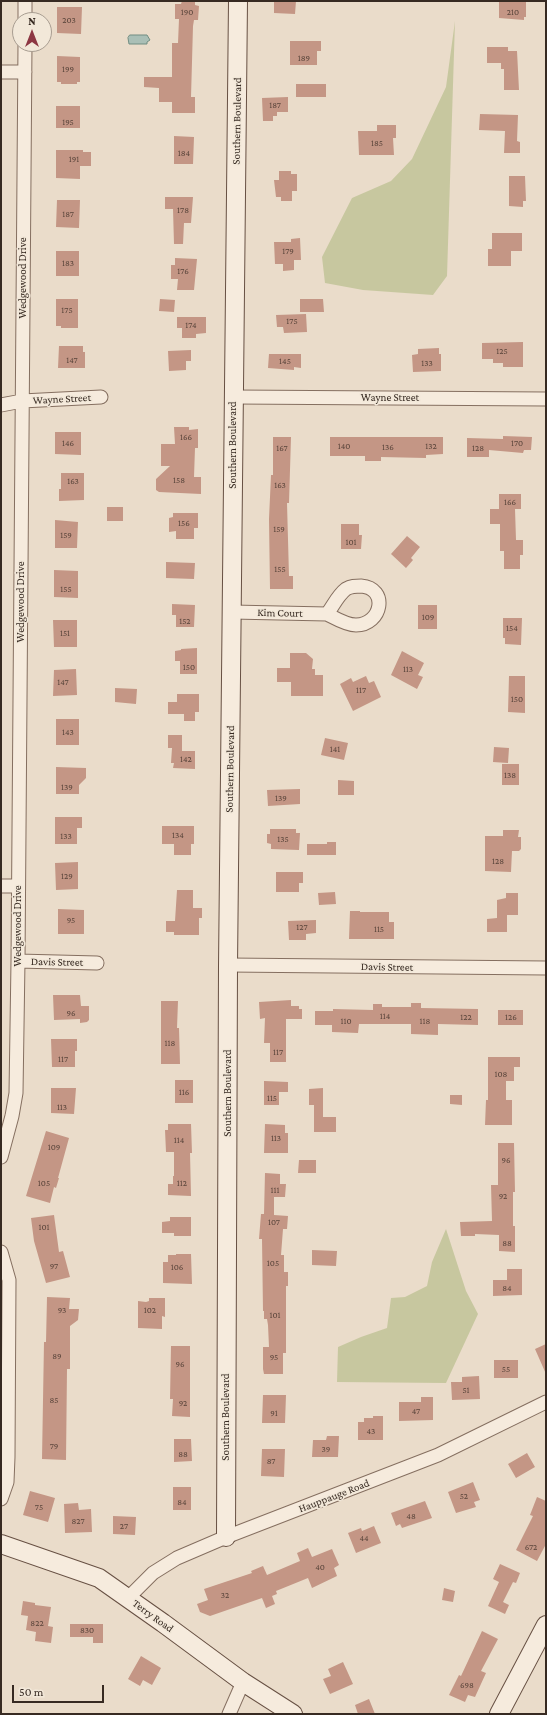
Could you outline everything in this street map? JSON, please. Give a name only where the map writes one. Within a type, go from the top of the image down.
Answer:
[{"type":"street","points":[[25,1],[25,12]]},
{"type":"street","name":"Southern Boulevard","points":[[226,1537],[228,965],[238,1]]},
{"type":"street","name":"Wedgewood Drive","points":[[1,1157],[12,1116],[16,1093],[25,52]]},
{"type":"street","points":[[1,72],[25,72]]},
{"type":"street","name":"Wayne Street","points":[[1,405],[22,401],[101,397]]},
{"type":"street","name":"Wayne Street","points":[[234,397],[546,399]]},
{"type":"street","name":"Kim Court","points":[[232,612],[327,614]]},
{"type":"street","points":[[1,886],[18,886]]},
{"type":"street","name":"Davis Street","points":[[18,961],[97,963]]},
{"type":"street","name":"Davis Street","points":[[228,965],[546,968]]},
{"type":"street","points":[[1,1252],[9,1280],[8,1457],[7,1482],[1,1499]]},
{"type":"street","name":"Hauppauge Road","points":[[128,1598],[153,1573],[177,1558],[226,1537],[438,1455],[546,1402]]},
{"type":"street","name":"Terry Road","points":[[1,1544],[99,1578],[243,1682],[293,1714]]},
{"type":"street","points":[[500,1714],[546,1625]]},
{"type":"street","points":[[228,1714],[243,1682]]},
{"type":"green space","points":[[455,21],[447,276],[433,295],[363,290],[325,283],[322,257],[352,198],[391,181],[412,159],[446,87]]},
{"type":"green space","points":[[446,1229],[466,1291],[478,1314],[446,1383],[337,1382],[338,1347],[387,1328],[391,1298],[405,1297],[427,1286],[432,1262]]},
{"type":"shaded area","points":[[130,35],[147,35],[150,40],[147,44],[129,44],[128,38]]},
{"type":"building","points":[[182,1],[195,1],[195,5],[199,6],[198,20],[194,20],[193,26],[191,97],[195,97],[195,113],[172,113],[172,102],[159,102],[159,88],[144,87],[144,77],[172,77],[172,43],[178,43],[179,19],[175,19],[175,4],[181,4]]},
{"type":"building","points":[[274,1],[296,1],[295,14],[274,13]]},
{"type":"building","points":[[499,1],[526,1],[526,17],[524,17],[524,20],[499,18]]},
{"type":"building","points":[[57,7],[82,7],[81,34],[57,33]]},
{"type":"building","points":[[290,41],[321,41],[321,51],[317,51],[317,65],[290,65]]},
{"type":"building","points":[[487,47],[508,47],[508,51],[517,51],[519,90],[504,90],[504,69],[501,69],[501,63],[487,63]]},
{"type":"building","points":[[57,56],[80,57],[80,82],[77,82],[77,84],[61,84],[61,82],[57,82]]},
{"type":"building","points":[[296,84],[326,84],[326,97],[296,97]]},
{"type":"building","points":[[288,97],[288,112],[277,112],[277,116],[273,116],[273,121],[263,121],[262,98]]},
{"type":"building","points":[[56,106],[80,106],[80,128],[56,128]]},
{"type":"building","points":[[480,114],[518,115],[517,141],[520,142],[520,153],[504,153],[505,131],[479,130]]},
{"type":"building","points":[[377,125],[396,125],[396,138],[393,138],[394,155],[359,155],[358,131],[377,131]]},
{"type":"building","points":[[174,136],[194,137],[193,164],[174,164]]},
{"type":"building","points":[[56,150],[83,150],[83,152],[91,152],[91,166],[80,166],[80,179],[56,178]]},
{"type":"building","points":[[279,171],[291,171],[291,174],[297,174],[297,191],[292,191],[292,201],[281,201],[281,197],[276,197],[274,180],[279,180]]},
{"type":"building","points":[[509,176],[525,176],[526,201],[523,201],[523,207],[509,206]]},
{"type":"building","points":[[165,197],[193,197],[191,223],[184,223],[183,244],[174,244],[173,209],[165,209]]},
{"type":"building","points":[[57,200],[80,200],[79,228],[56,227]]},
{"type":"building","points":[[492,233],[522,233],[522,251],[511,251],[511,266],[488,266],[488,249],[492,249]]},
{"type":"building","points":[[300,238],[301,260],[294,260],[294,270],[283,271],[283,264],[275,264],[274,242],[291,242],[291,239]]},
{"type":"building","points":[[56,251],[79,251],[79,276],[56,276]]},
{"type":"building","points":[[175,258],[197,259],[194,290],[177,290],[178,279],[171,279],[171,265],[175,265]]},
{"type":"building","points":[[56,299],[78,299],[78,328],[61,328],[61,326],[56,326]]},
{"type":"building","points":[[160,299],[175,300],[174,312],[159,311]]},
{"type":"building","points":[[300,299],[323,299],[324,312],[300,312]]},
{"type":"building","points":[[306,314],[307,332],[284,333],[283,327],[277,327],[276,315]]},
{"type":"building","points":[[177,317],[206,317],[206,333],[196,334],[196,338],[182,338],[182,328],[177,328]]},
{"type":"building","points":[[523,342],[523,367],[503,367],[503,363],[493,363],[493,359],[482,359],[482,343]]},
{"type":"building","points":[[59,346],[83,346],[83,352],[85,352],[85,368],[58,368]]},
{"type":"building","points":[[439,348],[439,354],[441,354],[441,371],[413,372],[412,355],[418,354],[418,349]]},
{"type":"building","points":[[191,350],[191,361],[186,361],[186,370],[169,371],[168,351]]},
{"type":"building","points":[[269,354],[301,354],[301,368],[294,367],[294,370],[268,368]]},
{"type":"building","points":[[174,427],[189,427],[189,430],[198,429],[198,448],[195,448],[194,477],[201,477],[201,494],[159,492],[156,490],[156,479],[170,466],[161,466],[161,444],[175,444]]},
{"type":"building","points":[[55,432],[81,432],[81,455],[55,454]]},
{"type":"building","points":[[503,436],[532,437],[531,450],[524,450],[523,453],[489,450],[489,457],[467,457],[467,438],[503,439]]},
{"type":"building","points":[[273,437],[291,437],[289,503],[287,503],[289,576],[293,576],[293,589],[270,589],[269,519],[271,475],[273,475]]},
{"type":"building","points":[[330,437],[443,437],[443,454],[426,455],[426,458],[381,457],[381,461],[365,461],[365,456],[330,456]]},
{"type":"building","points":[[61,473],[84,473],[84,500],[59,501]]},
{"type":"building","points":[[499,494],[521,494],[521,509],[515,509],[516,540],[523,540],[523,555],[520,555],[520,569],[504,569],[504,551],[500,551],[500,524],[490,524],[490,509],[499,509]]},
{"type":"building","points":[[107,507],[123,507],[123,521],[107,521]]},
{"type":"building","points":[[173,513],[198,513],[198,528],[194,528],[194,539],[176,539],[176,531],[169,532],[169,518],[173,517]]},
{"type":"building","points":[[55,520],[78,522],[77,548],[55,548]]},
{"type":"building","points":[[341,524],[359,524],[359,535],[362,535],[361,549],[341,549]]},
{"type":"building","points":[[407,536],[420,547],[411,558],[413,560],[406,568],[391,554]]},
{"type":"building","points":[[166,562],[195,563],[194,579],[166,578]]},
{"type":"building","points":[[54,570],[78,571],[78,598],[54,597]]},
{"type":"building","points":[[172,604],[195,605],[194,627],[176,627],[176,615],[172,615]]},
{"type":"building","points":[[418,605],[437,605],[437,629],[418,629]]},
{"type":"building","points":[[503,618],[522,618],[521,645],[505,644],[505,638],[503,638]]},
{"type":"building","points":[[53,620],[77,620],[77,647],[54,647]]},
{"type":"building","points":[[197,648],[197,674],[180,674],[180,661],[175,661],[175,651]]},
{"type":"building","points":[[402,651],[424,663],[418,675],[423,677],[417,689],[391,675]]},
{"type":"building","points":[[290,653],[306,653],[313,659],[312,669],[315,669],[315,675],[323,675],[323,696],[291,696],[291,682],[277,682],[277,668],[290,668]]},
{"type":"building","points":[[76,669],[77,695],[53,696],[54,670]]},
{"type":"building","points":[[366,676],[369,683],[374,681],[381,697],[353,711],[340,684],[351,678],[353,682]]},
{"type":"building","points":[[509,676],[525,676],[525,713],[508,712]]},
{"type":"building","points":[[115,688],[137,689],[136,704],[115,702]]},
{"type":"building","points":[[177,694],[199,694],[199,712],[195,712],[195,721],[184,721],[184,714],[168,714],[168,702],[177,702]]},
{"type":"building","points":[[56,719],[79,719],[79,745],[56,745]]},
{"type":"building","points":[[168,735],[182,735],[182,751],[195,751],[195,769],[173,768],[174,763],[171,763],[172,748],[168,748]]},
{"type":"building","points":[[325,738],[348,743],[344,760],[321,755]]},
{"type":"building","points":[[494,747],[509,748],[508,763],[493,762]]},
{"type":"building","points":[[502,764],[519,764],[519,785],[502,785]]},
{"type":"building","points":[[56,767],[86,768],[86,778],[79,785],[79,794],[56,794]]},
{"type":"building","points":[[338,780],[354,781],[354,795],[338,795]]},
{"type":"building","points":[[300,789],[300,804],[268,806],[267,790]]},
{"type":"building","points":[[55,817],[82,817],[82,828],[77,828],[77,844],[55,844]]},
{"type":"building","points":[[162,826],[194,826],[194,844],[191,844],[191,855],[174,855],[174,844],[162,844]]},
{"type":"building","points":[[270,829],[296,829],[296,833],[300,833],[299,850],[271,849],[271,844],[267,843],[267,834],[270,834]]},
{"type":"building","points":[[503,830],[519,830],[518,837],[521,837],[521,849],[519,851],[512,851],[511,872],[485,871],[485,836],[503,836]]},
{"type":"building","points":[[327,842],[336,842],[336,855],[307,855],[307,844],[327,844]]},
{"type":"building","points":[[78,862],[78,889],[56,890],[55,863]]},
{"type":"building","points":[[276,872],[303,872],[303,883],[299,883],[299,892],[276,892]]},
{"type":"building","points":[[177,890],[193,890],[193,908],[202,908],[202,918],[199,918],[199,935],[174,935],[174,932],[166,932],[166,921],[175,921]]},
{"type":"building","points":[[335,892],[336,904],[319,905],[318,893]]},
{"type":"building","points":[[506,893],[518,893],[518,915],[507,915],[507,932],[487,932],[487,919],[497,918],[497,900],[506,898]]},
{"type":"building","points":[[58,909],[84,910],[84,934],[58,934]]},
{"type":"building","points":[[350,911],[389,912],[389,922],[394,922],[394,939],[349,939]]},
{"type":"building","points":[[316,920],[316,933],[306,934],[306,940],[289,940],[288,921]]},
{"type":"building","points":[[53,995],[80,995],[81,1006],[89,1006],[89,1020],[87,1022],[80,1023],[80,1019],[54,1020]]},
{"type":"building","points":[[291,1000],[291,1006],[299,1006],[299,1009],[302,1009],[302,1019],[286,1019],[286,1062],[270,1062],[270,1043],[264,1043],[265,1018],[260,1019],[259,1002]]},
{"type":"building","points":[[161,1001],[178,1001],[177,1028],[179,1028],[180,1064],[161,1064]]},
{"type":"building","points":[[411,1003],[421,1003],[421,1008],[478,1009],[478,1025],[438,1024],[438,1035],[411,1034],[411,1024],[359,1024],[358,1033],[332,1032],[332,1025],[315,1025],[315,1011],[333,1011],[333,1009],[373,1010],[373,1004],[382,1004],[382,1007],[411,1007]]},
{"type":"building","points":[[498,1010],[523,1010],[523,1025],[498,1025]]},
{"type":"building","points":[[51,1039],[77,1039],[75,1067],[52,1067]]},
{"type":"building","points":[[488,1057],[520,1057],[520,1067],[514,1067],[514,1081],[506,1081],[506,1100],[512,1100],[512,1125],[485,1125],[486,1100],[488,1100]]},
{"type":"building","points":[[175,1080],[193,1080],[193,1103],[175,1103]]},
{"type":"building","points":[[264,1081],[288,1082],[288,1092],[279,1092],[279,1105],[264,1105]]},
{"type":"building","points":[[51,1088],[76,1088],[74,1114],[51,1113]]},
{"type":"building","points":[[323,1088],[323,1117],[336,1117],[336,1132],[314,1132],[314,1105],[309,1105],[309,1089]]},
{"type":"building","points":[[450,1095],[462,1095],[462,1105],[450,1104]]},
{"type":"building","points":[[168,1124],[191,1124],[191,1196],[168,1195],[168,1184],[173,1184],[174,1152],[166,1152],[165,1130],[168,1130]]},
{"type":"building","points":[[265,1124],[285,1125],[285,1133],[288,1133],[288,1153],[264,1153]]},
{"type":"building","points":[[46,1131],[69,1138],[59,1178],[56,1188],[54,1187],[50,1203],[26,1196]]},
{"type":"building","points":[[498,1143],[514,1143],[515,1192],[513,1192],[513,1226],[515,1226],[515,1252],[499,1251],[499,1235],[475,1234],[475,1236],[461,1236],[460,1222],[492,1221],[491,1185],[498,1185]]},
{"type":"building","points":[[299,1160],[316,1160],[316,1173],[298,1173]]},
{"type":"building","points":[[265,1173],[280,1174],[280,1184],[286,1184],[285,1197],[274,1197],[274,1215],[288,1216],[287,1229],[283,1229],[281,1255],[284,1255],[284,1272],[288,1272],[288,1286],[286,1286],[286,1353],[283,1353],[283,1374],[264,1374],[263,1369],[263,1347],[269,1347],[267,1319],[264,1319],[263,1311],[262,1239],[259,1239],[261,1214],[264,1214]]},
{"type":"building","points":[[54,1215],[59,1252],[63,1251],[70,1277],[46,1283],[34,1241],[31,1218]]},
{"type":"building","points":[[170,1217],[191,1217],[191,1236],[174,1236],[174,1233],[162,1233],[162,1222],[170,1221]]},
{"type":"building","points":[[312,1250],[337,1251],[336,1266],[312,1265]]},
{"type":"building","points":[[191,1254],[192,1284],[163,1283],[163,1262],[168,1262],[168,1255]]},
{"type":"building","points":[[507,1269],[522,1269],[522,1295],[493,1296],[493,1280],[507,1280]]},
{"type":"building","points":[[47,1297],[70,1298],[69,1309],[79,1309],[78,1320],[70,1326],[70,1369],[67,1369],[66,1460],[42,1459],[44,1342],[46,1342]]},
{"type":"building","points":[[149,1298],[165,1298],[165,1317],[162,1316],[162,1329],[138,1328],[138,1301],[146,1302],[149,1301]]},
{"type":"building","points":[[546,1344],[546,1374],[535,1349]]},
{"type":"building","points":[[171,1346],[190,1346],[190,1417],[172,1416],[173,1399],[170,1399]]},
{"type":"building","points":[[494,1360],[518,1360],[518,1378],[494,1378]]},
{"type":"building","points":[[479,1376],[480,1399],[452,1400],[451,1382],[462,1382],[462,1377]]},
{"type":"building","points":[[263,1395],[286,1395],[285,1423],[262,1423]]},
{"type":"building","points":[[421,1397],[433,1397],[433,1420],[399,1421],[399,1402],[421,1402]]},
{"type":"building","points":[[373,1416],[383,1416],[383,1440],[358,1440],[358,1422],[364,1422],[364,1418],[373,1418]]},
{"type":"building","points":[[327,1436],[339,1436],[338,1457],[312,1457],[313,1440],[326,1440]]},
{"type":"building","points":[[174,1439],[191,1439],[192,1461],[174,1462]]},
{"type":"building","points":[[262,1449],[285,1449],[284,1477],[261,1476]]},
{"type":"building","points":[[527,1453],[535,1467],[516,1478],[508,1464]]},
{"type":"building","points":[[473,1482],[480,1500],[474,1502],[476,1507],[456,1513],[448,1492]]},
{"type":"building","points":[[173,1487],[191,1487],[191,1510],[173,1510]]},
{"type":"building","points":[[30,1491],[55,1498],[48,1522],[23,1515]]},
{"type":"building","points":[[537,1497],[546,1501],[546,1544],[537,1561],[516,1550],[533,1516],[530,1515]]},
{"type":"building","points":[[425,1501],[432,1518],[402,1528],[400,1524],[396,1526],[391,1513]]},
{"type":"building","points":[[78,1503],[79,1510],[91,1509],[92,1532],[65,1533],[64,1504]]},
{"type":"building","points":[[113,1516],[136,1517],[135,1535],[113,1534]]},
{"type":"building","points":[[374,1526],[381,1543],[356,1553],[348,1533],[361,1528],[362,1531]]},
{"type":"building","points":[[308,1548],[312,1557],[332,1549],[339,1565],[334,1568],[337,1576],[312,1588],[308,1578],[276,1591],[277,1594],[272,1596],[275,1604],[266,1608],[262,1598],[210,1616],[200,1612],[197,1604],[208,1600],[204,1589],[252,1573],[251,1571],[263,1566],[267,1575],[300,1561],[297,1553]]},
{"type":"building","points":[[500,1564],[520,1573],[516,1583],[513,1582],[503,1602],[509,1605],[505,1614],[488,1606],[499,1582],[493,1579]]},
{"type":"building","points":[[444,1588],[455,1591],[453,1602],[442,1600]]},
{"type":"building","points":[[23,1601],[35,1603],[35,1605],[51,1607],[48,1626],[53,1627],[51,1643],[35,1641],[36,1632],[26,1630],[28,1616],[21,1615]]},
{"type":"building","points":[[70,1624],[103,1624],[103,1643],[93,1643],[93,1637],[70,1637]]},
{"type":"building","points":[[482,1631],[498,1639],[481,1671],[486,1673],[475,1697],[468,1695],[465,1702],[449,1695],[459,1675],[461,1676]]},
{"type":"building","points":[[141,1656],[161,1668],[152,1685],[143,1680],[140,1686],[128,1679]]},
{"type":"building","points":[[343,1662],[353,1684],[330,1694],[323,1679],[331,1676],[328,1669]]},
{"type":"building","points":[[369,1699],[375,1714],[358,1714],[355,1705]]}]
